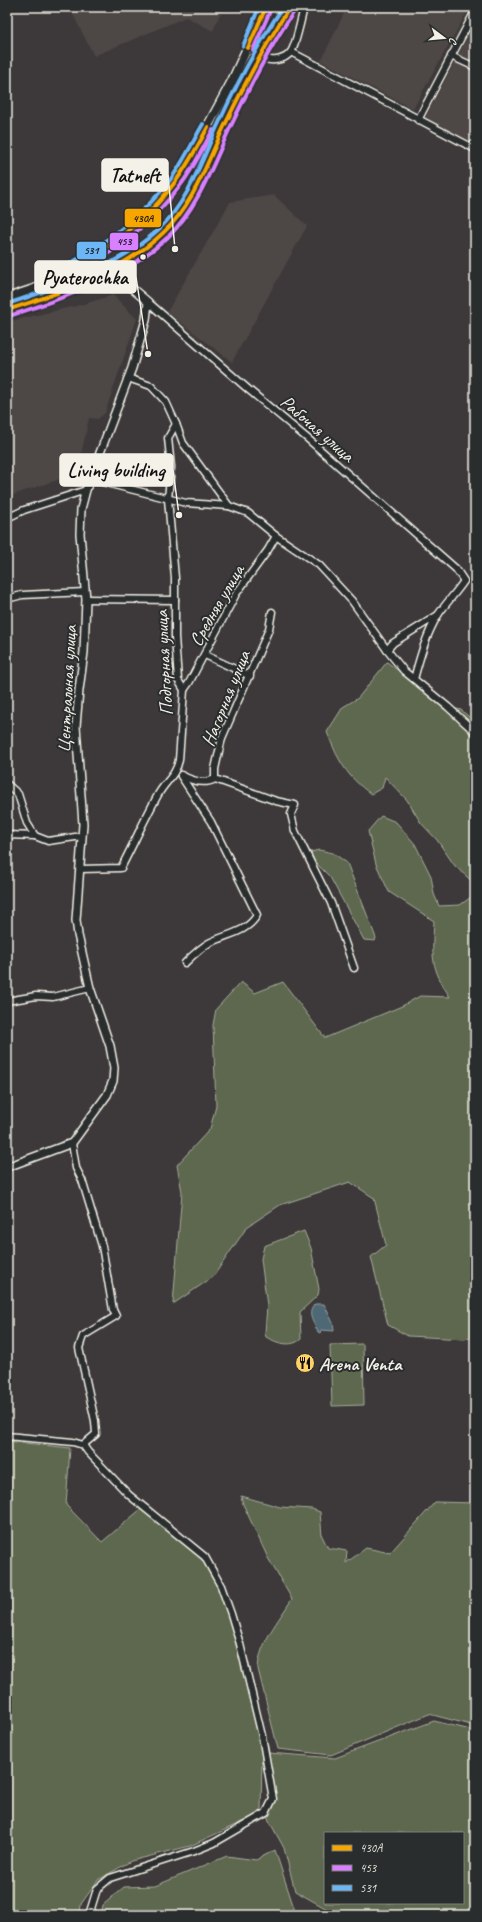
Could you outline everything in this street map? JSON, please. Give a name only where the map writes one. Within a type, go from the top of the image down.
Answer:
[{"type":"main road","points":[[7,310],[65,290],[108,269],[142,251],[164,232],[181,211],[201,177],[259,54],[290,7]]},
{"type":"main road","points":[[7,298],[34,289],[73,269],[125,234],[158,203],[189,162],[256,33],[264,9]]},
{"type":"street","points":[[256,33],[256,44],[259,54],[267,60],[282,58],[291,52],[304,7]]},
{"type":"street","points":[[418,120],[475,11]]},
{"type":"street","points":[[291,52],[475,149]]},
{"type":"street","points":[[451,56],[475,68]]},
{"type":"street","points":[[108,269],[148,302]]},
{"type":"street","name":"Центральная улица","points":[[72,1143],[107,1095],[113,1081],[114,1068],[110,1046],[90,988],[76,920],[82,836],[82,807],[76,726],[84,652],[86,596],[80,534],[81,509],[86,490],[128,378],[146,320],[148,302]]},
{"type":"street","name":"Рабочая улица","points":[[148,302],[386,507],[456,570],[464,581],[457,593],[438,614]]},
{"type":"street","points":[[128,378],[151,386],[166,402],[183,443],[229,506]]},
{"type":"street","name":"Подгорная улица","points":[[176,424],[168,438],[171,467],[168,499],[173,544],[178,680],[184,690],[179,773]]},
{"type":"street","points":[[90,479],[186,503],[229,506],[248,513],[276,536],[319,565],[352,601],[404,671],[475,732]]},
{"type":"street","points":[[7,518],[24,510],[86,490]]},
{"type":"street","name":"Средняя улица","points":[[184,690],[236,594],[268,550],[276,536]]},
{"type":"street","points":[[7,599],[22,595],[175,600]]},
{"type":"street","name":"Нагорная улица","points":[[215,779],[215,769],[222,738],[269,629],[272,612]]},
{"type":"street","points":[[387,650],[393,643],[438,614]]},
{"type":"street","points":[[414,679],[428,633],[438,614]]},
{"type":"street","points":[[204,655],[250,676]]},
{"type":"street","points":[[179,773],[203,782],[215,779],[295,805],[291,814],[295,831],[331,903],[354,968]]},
{"type":"street","points":[[80,869],[99,870],[122,868],[142,824],[165,782],[179,773]]},
{"type":"street","points":[[179,773],[211,822],[257,915],[253,922],[243,930],[209,943],[198,950],[185,963]]},
{"type":"street","points":[[7,784],[18,794],[27,823],[35,836]]},
{"type":"street","points":[[7,835],[35,836],[48,841],[82,836]]},
{"type":"street","points":[[7,1001],[36,996],[53,997],[90,988]]},
{"type":"street","points":[[7,1167],[72,1143],[76,1168],[82,1180],[102,1246],[113,1310],[116,1316],[83,1336],[78,1348],[95,1421],[96,1434],[84,1445],[7,1436]]},
{"type":"street","points":[[84,1445],[88,1452],[129,1495],[205,1557],[221,1586],[238,1636],[262,1736],[272,1799],[266,1813],[214,1843],[194,1851],[110,1878],[97,1889],[89,1915]]},
{"type":"shaded area","points":[[69,7],[223,7],[213,31],[186,17],[94,56]]},
{"type":"shaded area","points":[[347,7],[470,7],[413,109],[321,61]]},
{"type":"shaded area","points":[[475,23],[475,144],[425,118]]},
{"type":"shaded area","points":[[274,195],[307,226],[232,362],[167,312],[230,202]]},
{"type":"shaded area","points":[[113,295],[137,319],[105,413],[98,419],[89,418],[79,464],[75,464],[73,475],[7,497],[7,322],[84,304]]},
{"type":"green space","points":[[387,662],[444,706],[461,710],[475,722],[475,884],[455,866],[437,840],[421,823],[407,800],[385,777],[382,788],[371,794],[355,781],[339,759],[327,732],[343,707],[358,698]]},
{"type":"green space","points":[[381,816],[396,822],[415,844],[431,876],[434,894],[439,906],[460,905],[474,895],[475,884],[475,1335],[465,1339],[408,1336],[388,1325],[371,1257],[386,1245],[374,1198],[350,1182],[280,1205],[247,1227],[213,1277],[173,1304],[182,1192],[177,1165],[210,1129],[216,1106],[213,1025],[216,1009],[241,982],[255,993],[283,982],[325,1038],[402,1006],[420,996],[450,997],[439,977],[434,961],[434,921],[389,892],[376,864],[368,831]]},
{"type":"green space","points":[[319,850],[333,853],[347,863],[376,938],[375,941],[364,940],[330,877],[314,861],[311,852]]},
{"type":"green space","points":[[304,1231],[311,1248],[319,1289],[318,1295],[300,1312],[301,1339],[297,1342],[284,1344],[266,1337],[267,1306],[261,1259],[264,1246]]},
{"type":"green space","points":[[363,1344],[364,1405],[332,1406],[330,1345]]},
{"type":"green space","points":[[7,1441],[70,1448],[66,1505],[102,1542],[141,1509],[201,1558],[218,1588],[229,1616],[262,1751],[261,1813],[190,1846],[131,1861],[98,1880],[81,1904],[80,1915],[7,1915]]},
{"type":"green space","points":[[241,1496],[280,1507],[312,1509],[320,1512],[322,1536],[328,1548],[347,1551],[346,1563],[366,1548],[390,1553],[435,1502],[475,1503],[475,1726],[429,1714],[331,1755],[278,1749],[258,1669],[259,1659],[270,1632],[292,1599],[268,1558],[243,1504]]},
{"type":"green space","points":[[434,1721],[475,1731],[475,1915],[325,1915],[327,1909],[295,1891],[284,1848],[267,1817],[273,1796],[268,1753],[335,1758]]},
{"type":"green space","points":[[275,1850],[293,1905],[293,1915],[101,1915],[103,1905],[124,1887],[155,1886],[227,1856],[256,1860]]},
{"type":"water","points":[[315,1304],[324,1304],[333,1323],[334,1331],[321,1330],[320,1333],[318,1332],[311,1318],[311,1311]]},
{"type":"transit line","name":"531","points":[[243,46],[259,7]]},
{"type":"transit line","name":"430А","points":[[248,48],[266,7]]},
{"type":"transit line","name":"531","points":[[7,304],[67,283],[107,265],[143,242],[159,229],[178,207],[186,194],[239,81],[264,36],[283,7]]},
{"type":"transit line","name":"430А","points":[[7,310],[90,280],[129,259],[147,247],[163,233],[183,210],[191,197],[246,82],[271,37],[290,7]]},
{"type":"transit line","name":"453","points":[[253,50],[271,9]]},
{"type":"transit line","name":"453","points":[[9,316],[72,294],[114,275],[152,251],[168,237],[179,225],[196,200],[252,84],[268,54],[295,10]]},
{"type":"transit line","name":"531","points":[[47,276],[82,257],[114,235],[144,209],[175,173],[203,124]]},
{"type":"transit line","name":"430А","points":[[50,281],[68,272],[118,239],[149,212],[163,198],[180,175],[208,127]]},
{"type":"transit line","name":"453","points":[[53,286],[105,256],[152,218],[184,180],[193,167],[213,130]]},
{"type":"place","name":"Tatneft","points":[[175,249]]},
{"type":"place","name":"Pyaterochka","points":[[148,354]]},
{"type":"place","name":"Living building","points":[[179,515]]},
{"type":"place","name":"Arena Venta","points":[[305,1363]]}]
